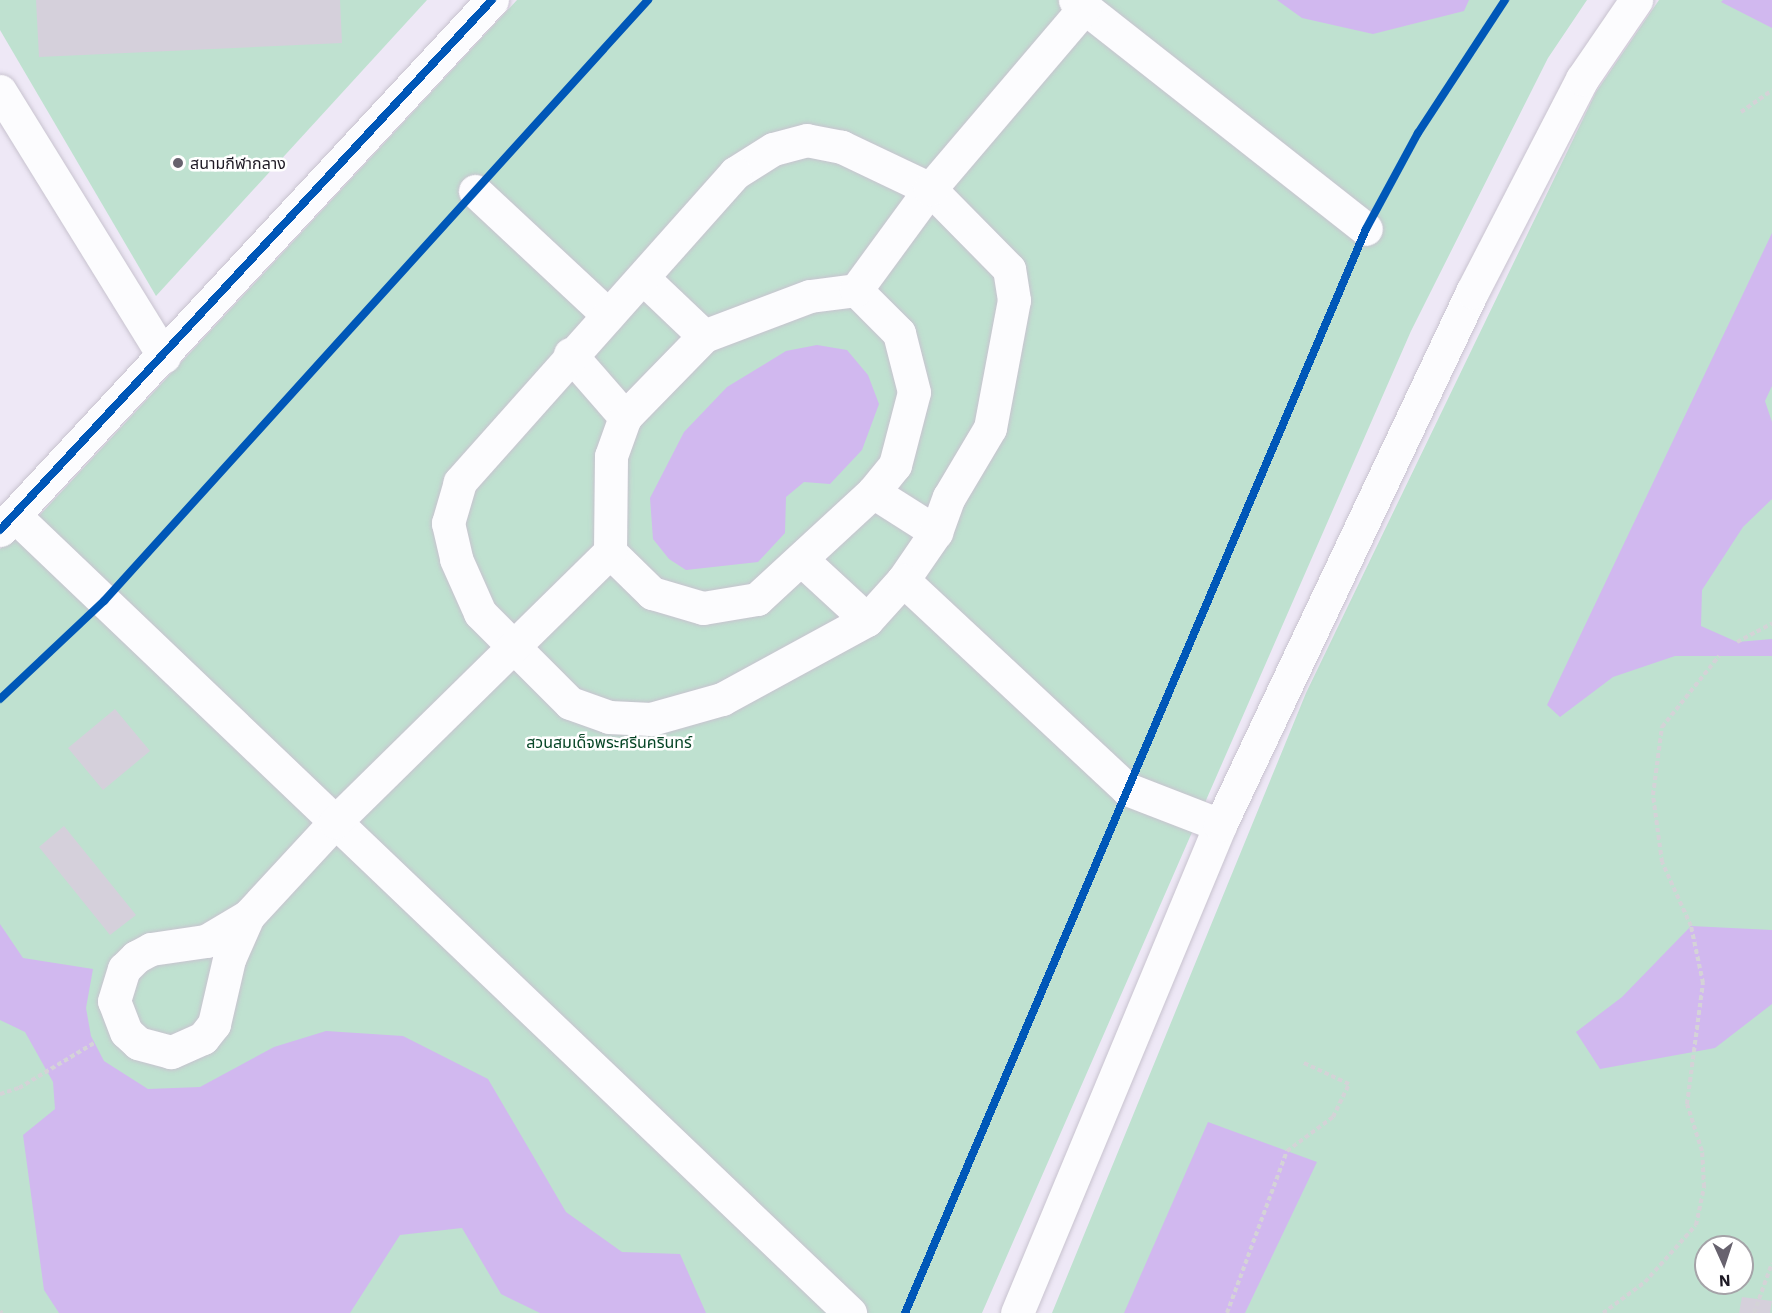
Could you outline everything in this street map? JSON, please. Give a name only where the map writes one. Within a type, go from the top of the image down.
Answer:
[{"type":"street","points":[[492,0],[8,524],[335,822],[850,1313]]},
{"type":"street","points":[[1017,1313],[1220,825],[1472,292],[1582,79],[1636,0]]},
{"type":"street","points":[[248,916],[229,959],[214,1024],[202,1038],[171,1052],[138,1043],[126,1032],[114,1001],[124,969],[136,957],[151,949],[206,941],[248,916],[335,822],[610,552],[611,456],[625,417],[704,336],[810,296],[856,290],[930,189],[1079,4],[1366,229]]},
{"type":"street","points":[[0,91],[164,357]]},
{"type":"street","points":[[807,140],[842,147],[930,189],[1009,269],[1014,300],[990,428],[950,497],[936,532],[903,580],[867,620],[722,699],[651,719],[609,717],[570,703],[512,649],[480,613],[456,559],[448,523],[460,482],[570,354],[643,278],[735,173],[773,149],[807,140]]},
{"type":"street","points":[[475,191],[608,315]]},
{"type":"street","points":[[643,278],[704,336]]},
{"type":"street","points":[[610,552],[652,593],[703,608],[758,598],[802,560],[873,492],[895,465],[914,392],[899,333],[856,290]]},
{"type":"street","points":[[570,354],[625,417]]},
{"type":"street","points":[[873,492],[936,532]]},
{"type":"street","points":[[802,560],[867,620]]},
{"type":"street","points":[[903,580],[1127,789],[1220,825]]},
{"type":"path","points":[[1741,112],[1772,90]]},
{"type":"path","points":[[1737,642],[1772,623]]},
{"type":"path","points":[[1603,1313],[1645,1281],[1696,1225],[1704,1187],[1702,1151],[1688,1104],[1692,1052],[1703,983],[1691,926],[1662,862],[1653,795],[1662,727],[1719,656]]},
{"type":"path","points":[[0,1094],[47,1072],[95,1043]]},
{"type":"path","points":[[1227,1313],[1287,1151],[1334,1117],[1349,1084],[1302,1062]]},
{"type":"path","points":[[1754,1313],[1772,1263]]},
{"type":"green space","name":"สนามกีฬากลาง","points":[[0,0],[427,0],[156,296],[0,30]]},
{"type":"green space","name":"สวนสมเด็จพระศรีนครินทร์","points":[[517,0],[1587,0],[1548,58],[1411,331],[982,1313],[0,1313],[0,549],[39,516]]},
{"type":"green space","points":[[1659,0],[1772,0],[1772,1313],[1052,1313],[1306,693],[1596,92]]},
{"type":"shaded area","points":[[1277,0],[1469,0],[1464,11],[1373,34],[1302,18]]},
{"type":"shaded area","points":[[1723,0],[1772,0],[1772,28],[1721,2]]},
{"type":"shaded area","points":[[1772,233],[1772,386],[1765,401],[1772,422],[1772,499],[1743,527],[1702,590],[1701,626],[1737,642],[1772,639],[1772,656],[1675,656],[1613,677],[1560,717],[1547,705]]},
{"type":"shaded area","points":[[817,345],[847,350],[868,375],[879,404],[862,450],[830,484],[804,482],[786,497],[785,533],[758,562],[686,570],[669,559],[653,539],[650,498],[684,432],[727,387],[786,351]]},
{"type":"shaded area","points":[[0,924],[23,958],[93,969],[86,1008],[91,1036],[104,1061],[148,1089],[200,1087],[274,1047],[326,1031],[403,1036],[488,1079],[566,1212],[622,1252],[680,1254],[706,1313],[540,1313],[501,1294],[462,1228],[400,1235],[350,1313],[59,1313],[44,1290],[23,1135],[55,1109],[53,1082],[25,1032],[0,1020]]},
{"type":"shaded area","points":[[1691,926],[1772,930],[1772,1004],[1715,1048],[1600,1069],[1576,1032],[1622,997]]},
{"type":"shaded area","points":[[1208,1122],[1317,1162],[1245,1313],[1124,1313]]},
{"type":"building","points":[[36,0],[340,0],[342,43],[39,57]]},
{"type":"building","points":[[115,709],[150,751],[103,790],[68,748]]},
{"type":"building","points":[[64,826],[136,915],[110,935],[39,847]]},
{"type":"building","points":[[1742,1297],[1772,1301],[1770,1313],[1739,1313]]},
{"type":"cycle path","points":[[0,530],[492,0]]},
{"type":"cycle path","points":[[0,699],[104,601],[648,0]]},
{"type":"cycle path","points":[[905,1313],[1366,229],[1418,133],[1505,0]]},
{"type":"place","name":"สนามกีฬากลาง","points":[[178,163]]}]
